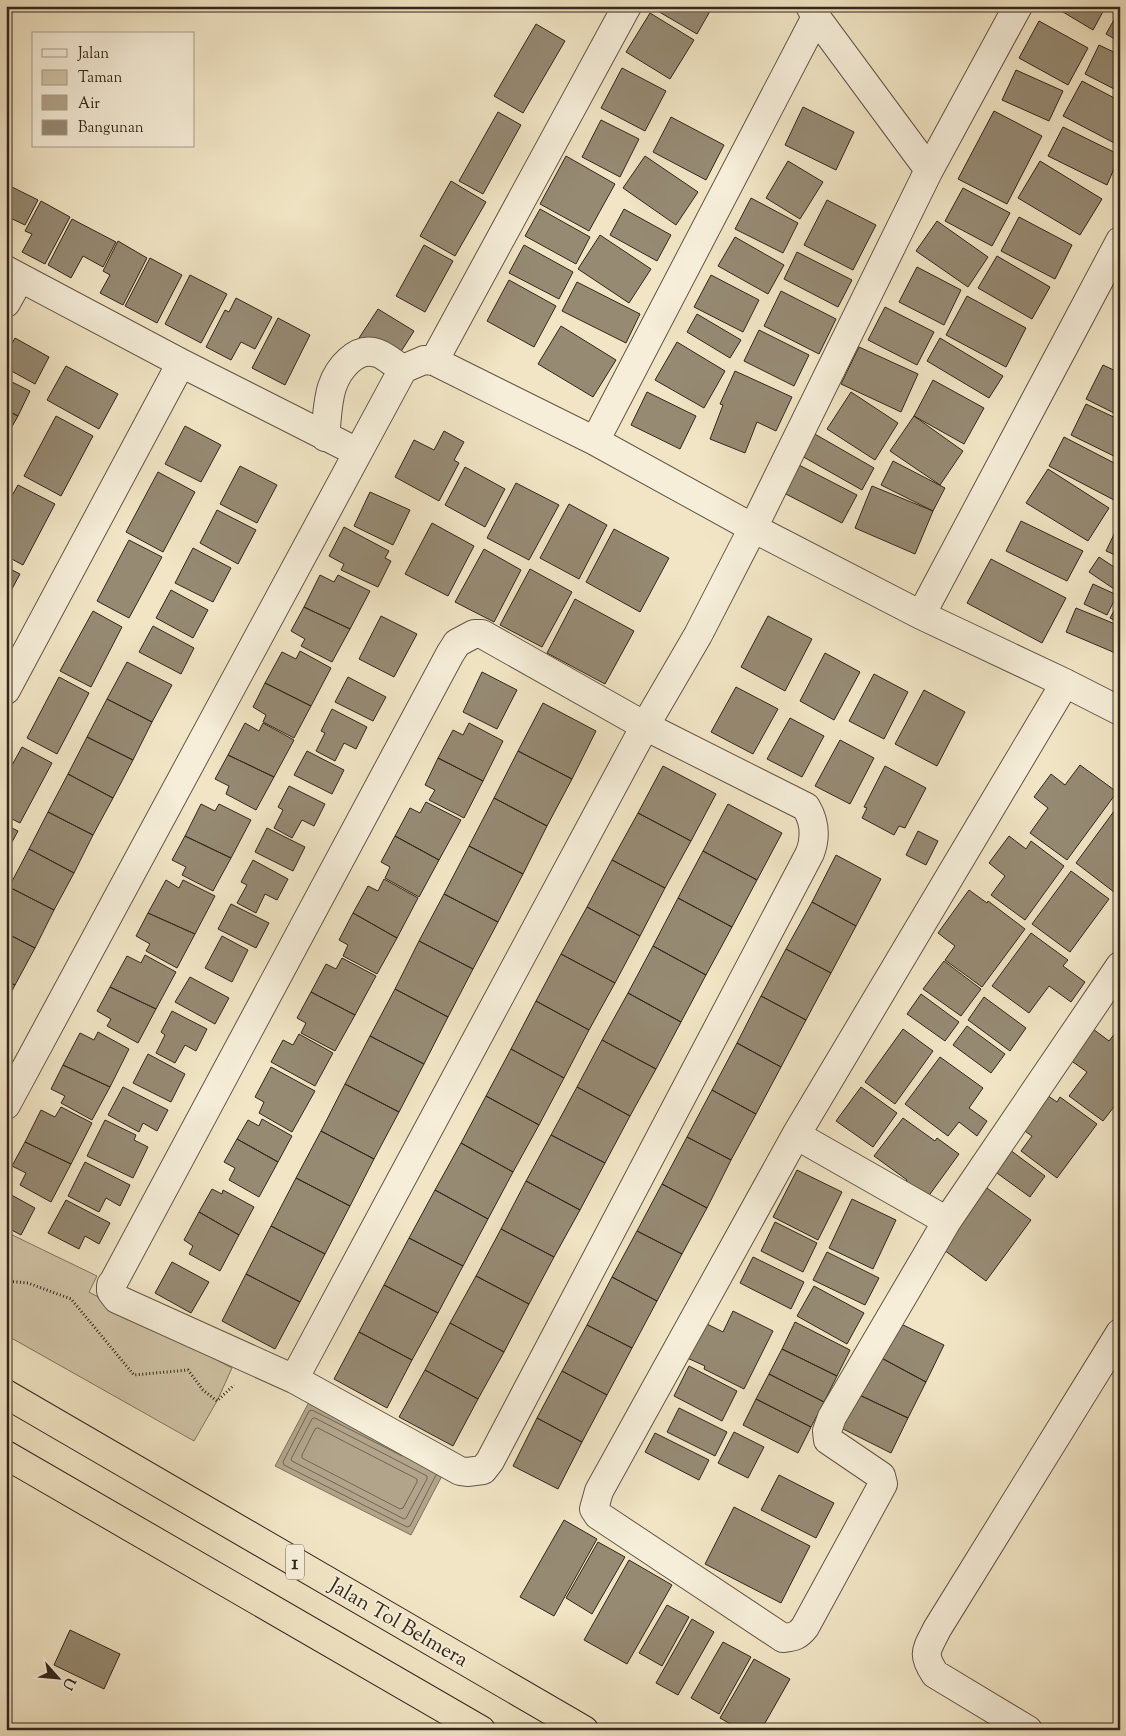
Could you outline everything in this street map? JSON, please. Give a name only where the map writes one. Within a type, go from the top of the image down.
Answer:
[{"type":"highway","name":"Jalan Tol Belmera","points":[[6,1394],[584,1730]]},
{"type":"highway","points":[[6,1455],[481,1730]]},
{"type":"street","points":[[434,361],[628,6]]},
{"type":"street","points":[[294,1379],[645,726],[698,635],[753,528],[929,170],[1018,6]]},
{"type":"street","points":[[595,441],[813,12],[929,170]]},
{"type":"street","points":[[921,615],[1120,240]]},
{"type":"street","points":[[6,302],[13,274],[181,363],[357,452]]},
{"type":"street","points":[[325,437],[332,388],[339,372],[350,359],[363,352],[377,353],[403,370]]},
{"type":"street","points":[[6,1105],[357,452],[403,370],[424,360],[434,361],[595,441],[753,528],[921,615],[1120,711]]},
{"type":"street","points":[[6,690],[181,363]]},
{"type":"street","points":[[474,634],[482,634],[645,726],[806,807],[811,814],[814,826],[814,842],[810,854],[490,1461],[483,1470],[460,1471],[294,1379],[118,1299],[113,1295],[111,1285],[450,654],[458,643],[474,634]]},
{"type":"street","points":[[1065,683],[796,1135],[598,1491],[594,1509],[598,1514],[783,1638],[799,1635],[883,1484],[881,1476],[828,1440],[826,1431],[832,1417],[947,1221],[1120,966]]},
{"type":"street","points":[[796,1135],[947,1221]]},
{"type":"street","points":[[1028,1730],[935,1674],[926,1661],[926,1651],[936,1629],[1120,1333]]},
{"type":"path","points":[[6,1281],[28,1283],[71,1299],[134,1375],[188,1370],[203,1390],[217,1401],[239,1380],[266,1365]]},
{"type":"green space","points":[[6,1232],[97,1276],[89,1292],[232,1368],[217,1401],[194,1441],[6,1335]]},
{"type":"water","points":[[309,1402],[444,1472],[411,1535],[275,1466]]},
{"type":"building","points":[[649,6],[713,6],[697,34]]},
{"type":"building","points":[[1053,6],[1106,6],[1093,30]]},
{"type":"building","points":[[1120,9],[1120,42],[1106,34]]},
{"type":"building","points":[[650,13],[694,40],[670,79],[626,52]]},
{"type":"building","points":[[1039,21],[1088,48],[1068,85],[1019,58]]},
{"type":"building","points":[[536,24],[565,41],[523,113],[494,96]]},
{"type":"building","points":[[1099,45],[1120,55],[1120,92],[1085,74]]},
{"type":"building","points":[[622,68],[666,91],[645,131],[601,108]]},
{"type":"building","points":[[1016,70],[1063,91],[1049,121],[1002,100]]},
{"type":"building","points":[[1082,81],[1120,101],[1120,146],[1063,116]]},
{"type":"building","points":[[803,107],[854,132],[836,170],[785,145]]},
{"type":"building","points":[[994,111],[1042,136],[1007,204],[958,179]]},
{"type":"building","points":[[498,112],[521,125],[483,194],[459,181]]},
{"type":"building","points":[[671,117],[724,145],[706,180],[653,152]]},
{"type":"building","points":[[601,120],[639,139],[620,177],[582,157]]},
{"type":"building","points":[[1063,127],[1120,155],[1107,185],[1048,156]]},
{"type":"building","points":[[566,156],[615,184],[589,231],[540,204]]},
{"type":"building","points":[[645,156],[698,192],[676,225],[623,188]]},
{"type":"building","points":[[788,161],[823,182],[800,219],[766,198]]},
{"type":"building","points":[[1040,161],[1102,199],[1080,235],[1018,198]]},
{"type":"building","points":[[451,181],[486,202],[455,256],[420,236]]},
{"type":"building","points":[[6,184],[38,200],[25,225],[6,216]]},
{"type":"building","points":[[963,188],[1010,213],[992,246],[945,221]]},
{"type":"building","points":[[751,198],[798,223],[783,253],[735,229]]},
{"type":"building","points":[[827,200],[876,225],[853,270],[804,245]]},
{"type":"building","points":[[41,201],[70,217],[45,264],[22,252],[32,234],[25,231]]},
{"type":"building","points":[[540,209],[590,237],[576,264],[525,236]]},
{"type":"building","points":[[624,209],[671,235],[657,261],[610,235]]},
{"type":"building","points":[[1019,217],[1072,245],[1055,279],[1001,251]]},
{"type":"building","points":[[72,219],[116,242],[103,267],[83,256],[71,278],[48,265]]},
{"type":"building","points":[[937,221],[988,257],[968,287],[916,251]]},
{"type":"building","points":[[600,235],[651,269],[629,303],[578,269]]},
{"type":"building","points":[[735,237],[784,265],[768,294],[718,266]]},
{"type":"building","points":[[118,241],[147,258],[123,305],[100,293],[110,275],[103,271]]},
{"type":"building","points":[[424,245],[453,261],[425,312],[396,296]]},
{"type":"building","points":[[524,245],[573,272],[559,299],[509,273]]},
{"type":"building","points":[[797,252],[852,280],[838,307],[784,279]]},
{"type":"building","points":[[997,256],[1050,287],[1032,319],[978,288]]},
{"type":"building","points":[[150,258],[182,275],[157,323],[125,306]]},
{"type":"building","points":[[917,267],[961,290],[944,325],[899,302]]},
{"type":"building","points":[[190,275],[227,294],[201,343],[165,324]]},
{"type":"building","points":[[711,275],[759,300],[743,332],[694,307]]},
{"type":"building","points":[[509,280],[556,306],[534,347],[487,321]]},
{"type":"building","points":[[577,282],[640,314],[626,343],[562,311]]},
{"type":"building","points":[[781,291],[836,319],[819,354],[764,326]]},
{"type":"building","points":[[967,296],[1026,328],[1006,367],[946,335]]},
{"type":"building","points":[[236,298],[272,317],[255,349],[241,342],[231,360],[206,347],[225,310],[229,312]]},
{"type":"building","points":[[885,307],[934,332],[917,365],[868,340]]},
{"type":"building","points":[[378,309],[414,331],[395,361],[359,338]]},
{"type":"building","points":[[697,314],[741,340],[730,358],[687,332]]},
{"type":"building","points":[[278,318],[310,335],[285,385],[252,368]]},
{"type":"building","points":[[561,326],[616,360],[593,397],[538,364]]},
{"type":"building","points":[[759,330],[809,355],[794,386],[744,361]]},
{"type":"building","points":[[15,338],[49,357],[35,384],[6,368],[6,354]]},
{"type":"building","points":[[940,338],[1003,376],[989,398],[927,361]]},
{"type":"building","points":[[677,342],[725,371],[704,408],[655,380]]},
{"type":"building","points":[[859,347],[918,374],[901,412],[841,384]]},
{"type":"building","points":[[1103,365],[1120,373],[1120,416],[1086,399]]},
{"type":"building","points":[[66,366],[118,394],[99,429],[47,400]]},
{"type":"building","points":[[735,371],[792,397],[776,431],[757,422],[745,453],[710,439],[723,405],[720,404]]},
{"type":"building","points":[[6,379],[30,391],[18,416],[6,410]]},
{"type":"building","points":[[933,380],[984,408],[964,444],[914,416]]},
{"type":"building","points":[[647,392],[696,416],[680,449],[631,425]]},
{"type":"building","points":[[851,392],[898,423],[875,460],[827,429]]},
{"type":"building","points":[[1086,404],[1120,420],[1120,459],[1071,435]]},
{"type":"building","points":[[6,410],[18,416],[6,437]]},
{"type":"building","points":[[56,416],[93,436],[61,496],[24,476]]},
{"type":"building","points":[[914,416],[963,451],[940,485],[890,451]]},
{"type":"building","points":[[185,426],[221,445],[201,482],[165,464]]},
{"type":"building","points":[[444,431],[464,442],[454,460],[459,463],[439,501],[395,477],[414,440],[434,450]]},
{"type":"building","points":[[813,433],[874,468],[862,490],[800,455]]},
{"type":"building","points":[[1064,437],[1120,466],[1120,490],[1114,500],[1049,466]]},
{"type":"building","points":[[893,461],[945,488],[933,511],[881,485]]},
{"type":"building","points":[[797,464],[857,495],[842,523],[782,492]]},
{"type":"building","points":[[240,466],[277,485],[257,523],[220,504]]},
{"type":"building","points":[[465,467],[505,489],[485,527],[445,505]]},
{"type":"building","points":[[1048,469],[1109,508],[1088,541],[1026,503]]},
{"type":"building","points":[[158,472],[195,492],[163,552],[126,532]]},
{"type":"building","points":[[516,483],[559,505],[529,560],[487,538]]},
{"type":"building","points":[[18,485],[55,504],[23,565],[6,556],[6,506]]},
{"type":"building","points":[[872,486],[933,511],[915,554],[855,528]]},
{"type":"building","points":[[370,492],[410,510],[393,545],[354,526]]},
{"type":"building","points":[[569,504],[607,525],[579,579],[540,558]]},
{"type":"building","points":[[217,510],[256,530],[238,564],[200,543]]},
{"type":"building","points":[[1021,521],[1083,551],[1067,581],[1006,551]]},
{"type":"building","points":[[432,523],[474,546],[448,596],[405,574]]},
{"type":"building","points":[[1118,526],[1120,527],[1120,557],[1106,551]]},
{"type":"building","points":[[344,527],[389,551],[385,558],[391,561],[378,587],[341,570],[344,564],[329,556]]},
{"type":"building","points":[[614,529],[669,558],[640,612],[586,582]]},
{"type":"building","points":[[129,540],[162,557],[129,618],[97,601]]},
{"type":"building","points":[[193,548],[231,568],[213,602],[175,583]]},
{"type":"building","points":[[484,549],[521,570],[494,622],[455,602]]},
{"type":"building","points":[[1099,557],[1120,571],[1120,588],[1117,591],[1089,572]]},
{"type":"building","points":[[991,559],[1066,598],[1042,643],[967,603]]},
{"type":"building","points":[[6,567],[20,574],[6,600]]},
{"type":"building","points":[[530,569],[572,592],[542,647],[500,625]]},
{"type":"building","points":[[320,575],[334,582],[338,575],[370,591],[350,629],[304,607]]},
{"type":"building","points":[[1093,584],[1117,595],[1107,615],[1084,604]]},
{"type":"building","points":[[171,590],[208,610],[193,638],[156,618]]},
{"type":"building","points":[[575,599],[634,631],[605,684],[547,653]]},
{"type":"building","points":[[1120,600],[1120,623],[1110,618]]},
{"type":"building","points":[[304,607],[350,629],[332,662],[301,646],[305,639],[291,631]]},
{"type":"building","points":[[1076,608],[1120,626],[1120,655],[1066,632]]},
{"type":"building","points":[[93,611],[122,627],[91,687],[60,671]]},
{"type":"building","points":[[381,616],[417,634],[394,677],[359,659]]},
{"type":"building","points":[[768,616],[812,639],[785,691],[741,667]]},
{"type":"building","points":[[153,626],[194,648],[181,674],[139,652]]},
{"type":"building","points":[[300,651],[331,668],[311,706],[265,683],[282,652],[296,659]]},
{"type":"building","points":[[825,653],[860,672],[834,720],[800,701]]},
{"type":"building","points":[[127,662],[172,685],[152,722],[107,699]]},
{"type":"building","points":[[482,672],[517,690],[497,729],[463,712]]},
{"type":"building","points":[[874,674],[908,692],[884,739],[849,721]]},
{"type":"building","points":[[59,677],[89,693],[57,754],[27,738]]},
{"type":"building","points":[[348,677],[386,697],[373,721],[335,702]]},
{"type":"building","points":[[265,683],[311,706],[294,738],[263,722],[266,715],[253,707]]},
{"type":"building","points":[[736,687],[778,709],[753,754],[711,732]]},
{"type":"building","points":[[924,690],[965,712],[937,766],[895,744]]},
{"type":"building","points":[[107,699],[152,722],[133,760],[87,737]]},
{"type":"building","points":[[543,703],[596,731],[572,779],[518,751]]},
{"type":"building","points":[[332,709],[367,727],[356,749],[344,743],[335,761],[316,751],[325,733],[321,731]]},
{"type":"building","points":[[790,718],[824,736],[802,777],[767,759]]},
{"type":"building","points":[[245,723],[259,731],[263,723],[294,740],[274,777],[228,755]]},
{"type":"building","points":[[469,723],[503,741],[483,781],[438,758],[453,730],[463,735]]},
{"type":"building","points":[[87,737],[133,760],[113,798],[68,774]]},
{"type":"building","points":[[840,740],[874,758],[850,804],[815,786]]},
{"type":"building","points":[[22,747],[52,763],[20,823],[6,816],[6,776]]},
{"type":"building","points":[[307,751],[344,770],[332,794],[294,775]]},
{"type":"building","points":[[518,751],[572,779],[547,826],[494,798]]},
{"type":"building","points":[[228,755],[274,777],[256,810],[226,794],[229,786],[215,779]]},
{"type":"building","points":[[438,758],[483,781],[464,818],[429,800],[435,790],[425,785]]},
{"type":"building","points":[[1080,765],[1117,792],[1067,860],[1030,833],[1048,808],[1034,797],[1051,774],[1065,785]]},
{"type":"building","points":[[663,766],[716,794],[691,841],[638,813]]},
{"type":"building","points":[[885,766],[926,788],[905,828],[899,826],[894,835],[862,818],[867,808],[864,807]]},
{"type":"building","points":[[68,774],[113,798],[93,835],[48,812]]},
{"type":"building","points":[[289,786],[325,804],[314,826],[302,820],[292,838],[274,828],[283,810],[278,807]]},
{"type":"building","points":[[494,798],[547,826],[523,874],[469,846]]},
{"type":"building","points":[[426,802],[461,820],[439,860],[395,836],[410,808],[420,813]]},
{"type":"building","points":[[1120,803],[1120,885],[1114,892],[1076,863]]},
{"type":"building","points":[[201,804],[215,811],[219,804],[251,820],[231,858],[185,836]]},
{"type":"building","points":[[728,804],[782,833],[757,880],[703,851]]},
{"type":"building","points":[[48,812],[93,835],[74,873],[29,849]]},
{"type":"building","points":[[638,813],[691,841],[665,888],[612,860]]},
{"type":"building","points":[[6,825],[18,831],[6,853]]},
{"type":"building","points":[[267,828],[305,847],[293,871],[255,852]]},
{"type":"building","points":[[918,831],[938,841],[926,865],[906,855]]},
{"type":"building","points":[[185,836],[231,858],[213,891],[182,875],[186,867],[172,860]]},
{"type":"building","points":[[395,836],[439,860],[419,897],[385,878],[390,867],[381,862]]},
{"type":"building","points":[[1009,836],[1026,849],[1031,841],[1064,866],[1025,920],[991,895],[1005,876],[989,863]]},
{"type":"building","points":[[469,846],[523,874],[498,922],[444,894]]},
{"type":"building","points":[[29,849],[74,873],[54,910],[9,887]]},
{"type":"building","points":[[703,851],[757,880],[732,927],[678,898]]},
{"type":"building","points":[[836,855],[881,879],[856,926],[812,902]]},
{"type":"building","points":[[253,860],[288,879],[277,900],[265,894],[256,913],[237,903],[247,885],[241,882]]},
{"type":"building","points":[[612,860],[665,888],[640,936],[587,907]]},
{"type":"building","points":[[1071,871],[1109,899],[1070,952],[1032,924]]},
{"type":"building","points":[[384,879],[418,898],[397,938],[353,913],[368,886],[378,891]]},
{"type":"building","points":[[166,880],[179,888],[183,880],[215,896],[195,934],[148,913]]},
{"type":"building","points":[[9,887],[54,910],[35,948],[6,933],[6,892]]},
{"type":"building","points":[[969,890],[987,903],[988,901],[1025,929],[982,987],[945,960],[955,946],[938,933]]},
{"type":"building","points":[[444,894],[498,922],[473,969],[419,941]]},
{"type":"building","points":[[678,898],[732,927],[706,975],[653,946]]},
{"type":"building","points":[[812,902],[856,926],[831,973],[786,949]]},
{"type":"building","points":[[231,904],[269,923],[256,948],[218,929]]},
{"type":"building","points":[[587,907],[640,936],[615,983],[561,954]]},
{"type":"building","points":[[148,913],[195,934],[177,968],[146,951],[150,944],[136,936]]},
{"type":"building","points":[[353,913],[397,938],[377,974],[343,956],[348,945],[339,940]]},
{"type":"building","points":[[6,933],[35,948],[15,985],[6,981]]},
{"type":"building","points":[[1031,933],[1068,960],[1063,966],[1085,982],[1071,1002],[1049,986],[1029,1013],[992,986]]},
{"type":"building","points":[[222,936],[248,950],[232,982],[205,968]]},
{"type":"building","points":[[419,941],[473,969],[448,1017],[395,989]]},
{"type":"building","points":[[653,946],[706,975],[681,1022],[628,993]]},
{"type":"building","points":[[786,949],[831,973],[806,1020],[761,996]]},
{"type":"building","points":[[561,954],[615,983],[589,1030],[536,1001]]},
{"type":"building","points":[[145,955],[176,972],[156,1009],[110,987],[127,956],[141,963]]},
{"type":"building","points":[[342,958],[376,976],[355,1015],[311,992],[326,964],[336,969]]},
{"type":"building","points":[[944,961],[981,989],[961,1016],[923,989]]},
{"type":"building","points":[[190,977],[229,998],[215,1024],[175,1002]]},
{"type":"building","points":[[6,981],[15,985],[6,1002]]},
{"type":"building","points":[[110,987],[156,1009],[138,1043],[107,1026],[111,1019],[97,1011]]},
{"type":"building","points":[[395,989],[448,1017],[424,1064],[370,1036]]},
{"type":"building","points":[[311,992],[355,1015],[335,1051],[301,1033],[306,1023],[297,1018]]},
{"type":"building","points":[[628,993],[681,1022],[656,1069],[602,1040]]},
{"type":"building","points":[[921,994],[959,1022],[945,1041],[907,1014]]},
{"type":"building","points":[[761,996],[806,1020],[781,1067],[737,1043]]},
{"type":"building","points":[[984,997],[1026,1028],[1010,1051],[968,1020]]},
{"type":"building","points":[[536,1001],[589,1030],[564,1078],[511,1049]]},
{"type":"building","points":[[172,1011],[207,1029],[196,1051],[185,1045],[175,1063],[156,1053],[165,1035],[161,1032]]},
{"type":"building","points":[[967,1026],[1005,1054],[991,1073],[953,1045]]},
{"type":"building","points":[[1089,1026],[1109,1041],[1120,1027],[1120,1099],[1103,1121],[1069,1096],[1087,1072],[1066,1057]]},
{"type":"building","points":[[903,1029],[933,1051],[895,1104],[865,1082]]},
{"type":"building","points":[[98,1032],[129,1049],[110,1087],[63,1065],[80,1033],[94,1040]]},
{"type":"building","points":[[299,1034],[333,1053],[315,1086],[271,1062],[283,1040],[293,1045]]},
{"type":"building","points":[[370,1036],[424,1064],[399,1112],[345,1084]]},
{"type":"building","points":[[602,1040],[656,1069],[630,1116],[577,1087]]},
{"type":"building","points":[[737,1043],[781,1067],[756,1114],[712,1090]]},
{"type":"building","points":[[511,1049],[564,1078],[539,1125],[486,1096]]},
{"type":"building","points":[[148,1054],[185,1074],[171,1102],[133,1083]]},
{"type":"building","points":[[940,1057],[983,1088],[969,1108],[987,1121],[977,1136],[959,1122],[948,1136],[905,1104]]},
{"type":"building","points":[[63,1065],[110,1087],[92,1120],[61,1103],[65,1096],[51,1089]]},
{"type":"building","points":[[271,1067],[315,1091],[292,1132],[259,1113],[264,1102],[255,1097]]},
{"type":"building","points":[[345,1084],[399,1112],[374,1159],[321,1131]]},
{"type":"building","points":[[123,1087],[168,1110],[157,1131],[143,1123],[139,1132],[108,1115]]},
{"type":"building","points":[[577,1087],[630,1116],[605,1163],[551,1135]]},
{"type":"building","points":[[861,1087],[897,1113],[873,1147],[836,1121]]},
{"type":"building","points":[[712,1090],[756,1114],[731,1160],[687,1137]]},
{"type":"building","points":[[1041,1091],[1057,1102],[1060,1097],[1097,1124],[1057,1178],[1021,1151],[1032,1136],[1016,1125]]},
{"type":"building","points":[[486,1096],[539,1125],[513,1172],[461,1143]]},
{"type":"building","points":[[61,1107],[92,1123],[71,1164],[25,1142],[41,1110],[55,1117]]},
{"type":"building","points":[[903,1118],[935,1141],[937,1138],[959,1154],[925,1201],[903,1185],[907,1180],[874,1156]]},
{"type":"building","points":[[262,1119],[292,1136],[278,1162],[237,1139],[248,1120],[259,1126]]},
{"type":"building","points":[[105,1120],[136,1135],[134,1140],[148,1147],[133,1178],[87,1156]]},
{"type":"building","points":[[321,1131],[374,1159],[350,1206],[296,1178]]},
{"type":"building","points":[[551,1135],[605,1163],[580,1210],[526,1181]]},
{"type":"building","points":[[687,1137],[731,1160],[707,1208],[662,1184]]},
{"type":"building","points":[[237,1139],[278,1162],[259,1197],[229,1180],[235,1168],[224,1162]]},
{"type":"building","points":[[25,1142],[71,1164],[51,1202],[20,1185],[26,1173],[12,1166]]},
{"type":"building","points":[[461,1143],[513,1172],[488,1219],[435,1190]]},
{"type":"building","points":[[1006,1147],[1045,1176],[1030,1197],[990,1168]]},
{"type":"building","points":[[85,1162],[130,1185],[120,1206],[106,1198],[99,1212],[68,1196]]},
{"type":"building","points":[[797,1170],[842,1192],[818,1240],[773,1217]]},
{"type":"building","points":[[296,1178],[350,1206],[325,1254],[271,1226]]},
{"type":"building","points":[[526,1181],[580,1210],[554,1257],[501,1229]]},
{"type":"building","points":[[662,1184],[707,1208],[682,1254],[637,1231]]},
{"type":"building","points":[[984,1186],[1031,1220],[986,1281],[940,1247]]},
{"type":"building","points":[[212,1189],[222,1194],[223,1190],[254,1207],[239,1235],[199,1212]]},
{"type":"building","points":[[435,1190],[488,1219],[463,1266],[409,1238]]},
{"type":"building","points":[[6,1192],[35,1208],[21,1235],[6,1227]]},
{"type":"building","points":[[852,1199],[896,1220],[873,1269],[829,1248]]},
{"type":"building","points":[[66,1200],[110,1223],[99,1244],[85,1236],[79,1249],[48,1233]]},
{"type":"building","points":[[199,1212],[239,1235],[220,1271],[189,1254],[193,1246],[184,1240]]},
{"type":"building","points":[[775,1222],[817,1243],[803,1272],[761,1251]]},
{"type":"building","points":[[271,1226],[325,1254],[300,1302],[246,1274]]},
{"type":"building","points":[[501,1229],[554,1257],[529,1304],[476,1276]]},
{"type":"building","points":[[637,1231],[682,1254],[657,1301],[612,1277]]},
{"type":"building","points":[[409,1238],[463,1266],[438,1313],[384,1285]]},
{"type":"building","points":[[827,1252],[879,1278],[865,1305],[813,1280]]},
{"type":"building","points":[[753,1257],[804,1282],[791,1309],[740,1283]]},
{"type":"building","points":[[172,1262],[209,1282],[191,1313],[155,1293]]},
{"type":"building","points":[[246,1274],[300,1302],[275,1349],[222,1321]]},
{"type":"building","points":[[476,1276],[529,1304],[504,1352],[450,1323]]},
{"type":"building","points":[[612,1277],[657,1301],[632,1348],[587,1325]]},
{"type":"building","points":[[384,1285],[438,1313],[412,1360],[359,1332]]},
{"type":"building","points":[[814,1286],[864,1313],[847,1344],[797,1316]]},
{"type":"building","points":[[733,1311],[773,1331],[744,1389],[704,1369],[705,1366],[685,1357],[703,1322],[723,1332]]},
{"type":"building","points":[[893,1320],[944,1345],[926,1382],[874,1354]]},
{"type":"building","points":[[795,1322],[850,1350],[837,1376],[782,1349]]},
{"type":"building","points":[[450,1323],[504,1352],[478,1399],[425,1370]]},
{"type":"building","points":[[587,1325],[632,1348],[607,1395],[562,1371]]},
{"type":"building","points":[[359,1332],[412,1360],[387,1408],[334,1379]]},
{"type":"building","points":[[782,1349],[837,1376],[824,1402],[769,1374]]},
{"type":"building","points":[[874,1354],[926,1382],[908,1418],[853,1392]]},
{"type":"building","points":[[689,1366],[737,1391],[722,1421],[674,1396]]},
{"type":"building","points":[[425,1370],[478,1399],[453,1446],[399,1417]]},
{"type":"building","points":[[562,1371],[607,1395],[582,1442],[537,1418]]},
{"type":"building","points":[[769,1374],[824,1402],[811,1427],[756,1399]]},
{"type":"building","points":[[853,1392],[908,1418],[891,1453],[833,1424]]},
{"type":"building","points":[[756,1399],[811,1427],[798,1453],[743,1425]]},
{"type":"building","points":[[679,1408],[727,1432],[715,1456],[667,1432]]},
{"type":"building","points":[[537,1418],[582,1442],[558,1489],[513,1466]]},
{"type":"building","points":[[734,1432],[764,1447],[748,1478],[718,1463]]},
{"type":"building","points":[[655,1433],[709,1460],[699,1480],[645,1452]]},
{"type":"building","points":[[779,1475],[834,1503],[816,1538],[761,1510]]},
{"type":"building","points":[[734,1507],[810,1546],[781,1603],[705,1564]]},
{"type":"building","points":[[564,1520],[597,1539],[554,1616],[520,1597]]},
{"type":"building","points":[[598,1542],[625,1557],[592,1614],[566,1598]]},
{"type":"building","points":[[629,1560],[672,1585],[627,1664],[584,1640]]},
{"type":"building","points":[[667,1605],[689,1617],[662,1666],[639,1653]]},
{"type":"building","points":[[692,1619],[714,1632],[678,1695],[656,1683]]},
{"type":"building","points":[[70,1630],[120,1654],[104,1689],[54,1665]]},
{"type":"building","points":[[723,1642],[751,1657],[719,1714],[691,1698]]},
{"type":"building","points":[[754,1659],[790,1679],[761,1730],[741,1730],[720,1718]]}]
